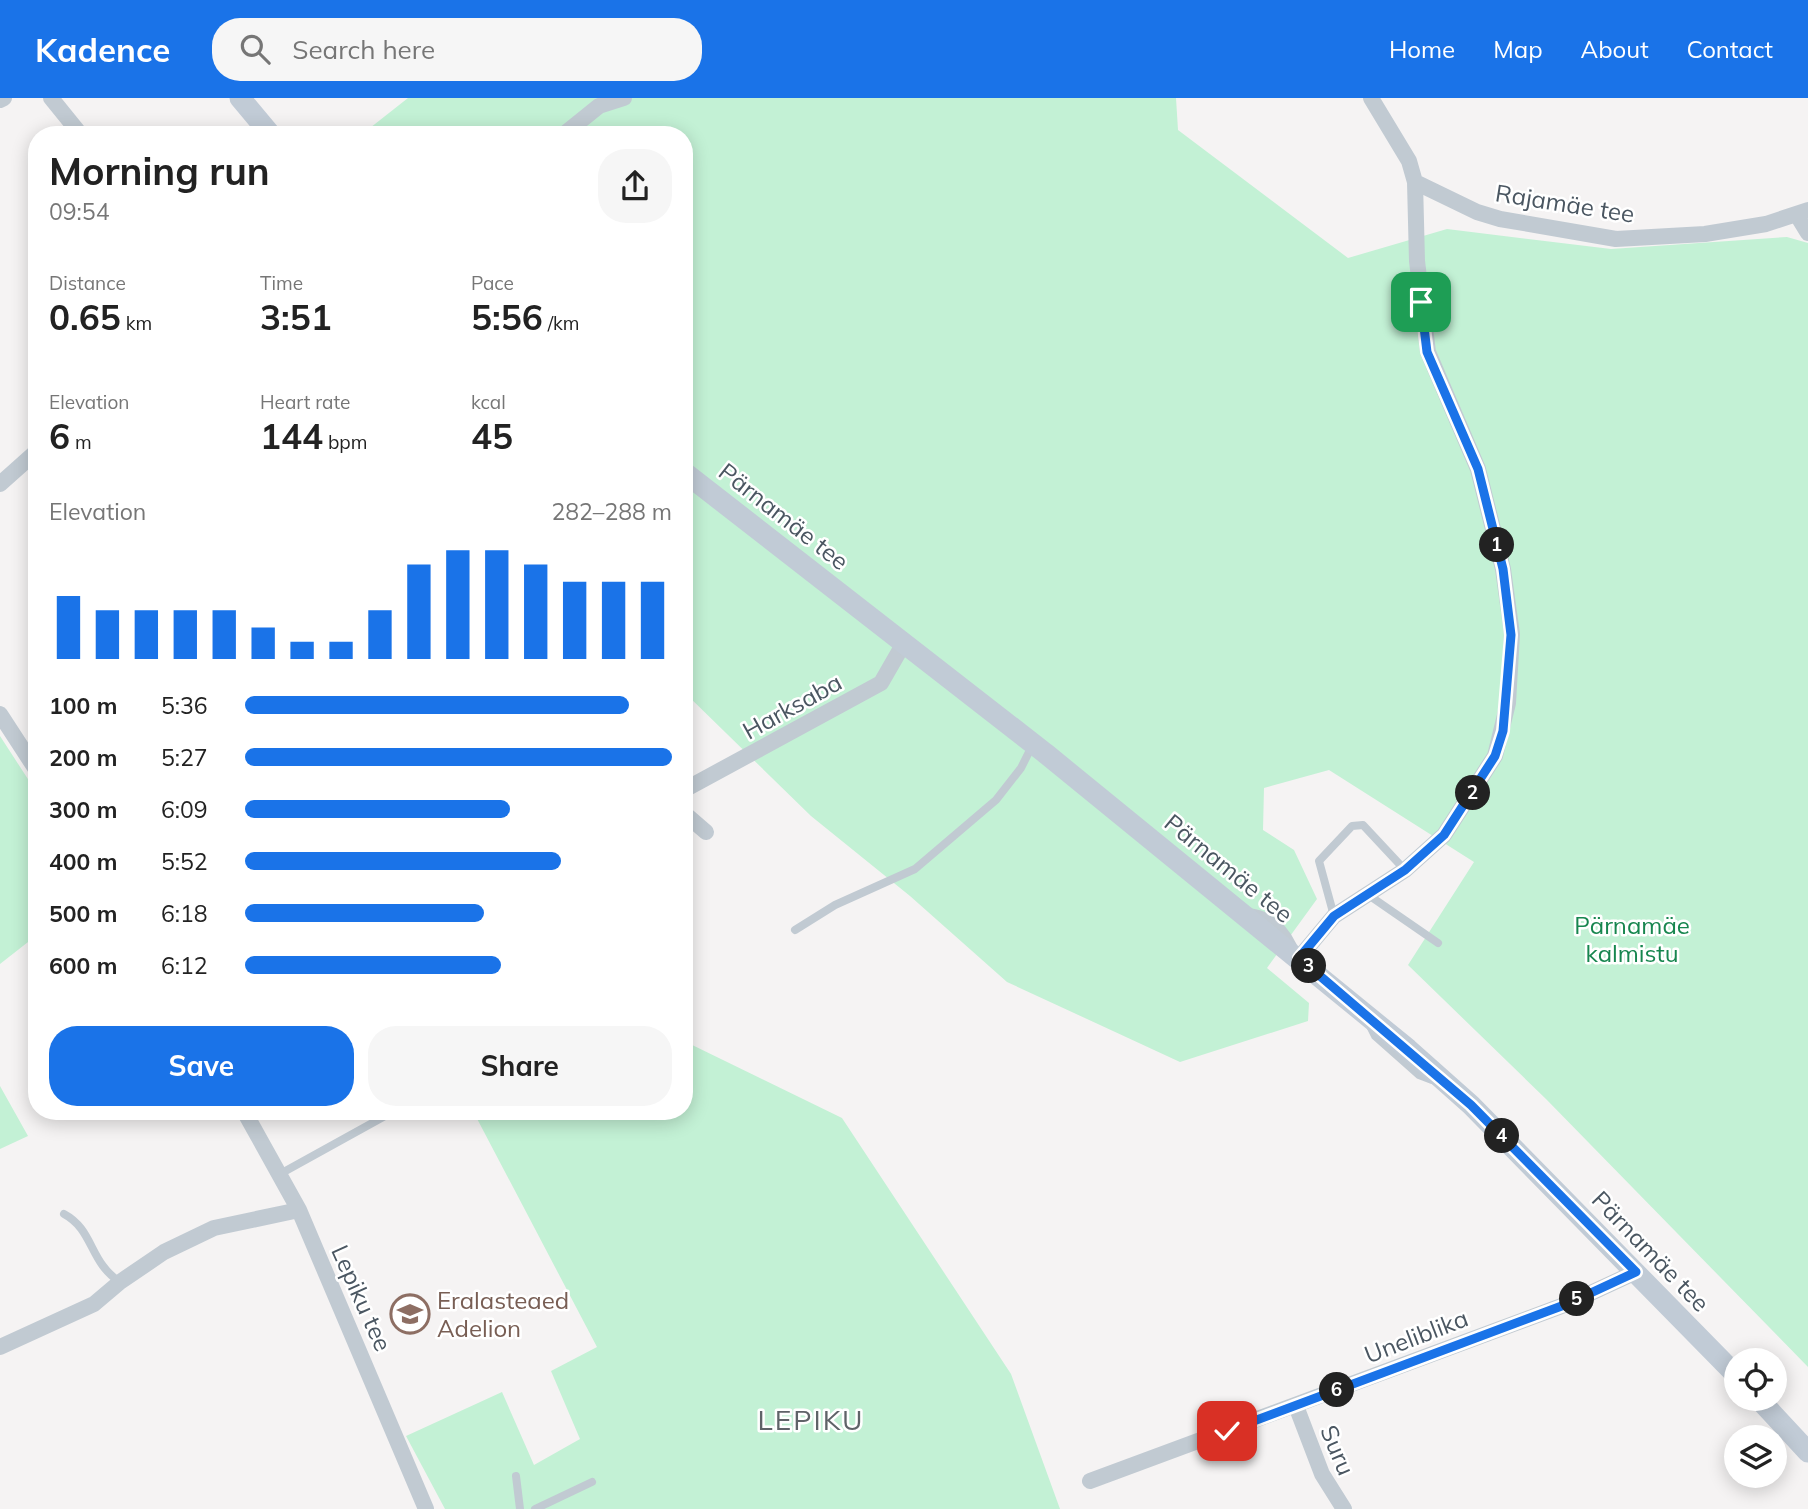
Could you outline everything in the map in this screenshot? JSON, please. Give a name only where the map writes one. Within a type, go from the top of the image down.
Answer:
[{"type":"main road","points":[[240,98],[263,126]]},
{"type":"main road","name":"Pärnamäe tee","points":[[693,479],[1033,744],[1362,1010],[1451,1087],[1724,1364]]},
{"type":"main road","points":[[1770,1411],[1808,1452]]},
{"type":"street","points":[[51,98],[74,126]]},
{"type":"street","points":[[574,126],[599,106],[624,98]]},
{"type":"street","points":[[1299,958],[1334,916],[1405,870],[1444,835],[1495,756],[1508,703],[1511,635],[1503,569],[1478,469],[1427,352],[1418,261],[1415,182],[1409,162],[1371,98]]},
{"type":"street","name":"Rajamäe tee","points":[[1415,182],[1476,212],[1500,219],[1616,239],[1705,234],[1802,213]]},
{"type":"street","points":[[1802,213],[1808,233]]},
{"type":"street","points":[[0,484],[28,460]]},
{"type":"street","name":"Harksaba","points":[[693,785],[881,683],[904,643]]},
{"type":"street","points":[[0,714],[28,757]]},
{"type":"street","points":[[693,821],[706,832]]},
{"type":"street","name":"Lepiku tee","points":[[249,1120],[299,1210],[426,1509]]},
{"type":"street","points":[[0,1347],[94,1304],[120,1282],[164,1252],[214,1228],[299,1210]]},
{"type":"street","name":"Uneliblika","points":[[1090,1481],[1567,1304],[1636,1272]]},
{"type":"street","name":"Suru","points":[[1296,1406],[1322,1474],[1344,1509]]},
{"type":"lane","points":[[795,930],[835,905],[915,869],[996,800],[1021,768],[1033,744]]},
{"type":"lane","points":[[1334,916],[1319,861],[1352,826],[1363,825],[1405,870]]},
{"type":"lane","points":[[1367,894],[1438,943]]},
{"type":"lane","points":[[280,1174],[378,1120]]},
{"type":"lane","points":[[64,1214],[79,1222],[104,1272],[120,1282]]},
{"type":"lane","points":[[516,1476],[520,1509]]},
{"type":"lane","points":[[535,1509],[592,1482]]},
{"type":"green space","name":"Pärnamäe kalmistu","points":[[408,98],[1176,98],[1178,130],[1348,258],[1447,229],[1611,249],[1787,237],[1808,243],[1808,1367],[1546,1099],[1408,965],[1474,862],[1329,770],[1264,788],[1263,830],[1294,850],[1317,899],[1267,968],[1309,1003],[1308,1021],[1180,1062],[1007,982],[910,896],[811,816],[693,701],[693,126],[372,126]]},
{"type":"green space","points":[[0,736],[28,779],[28,942],[0,964]]},
{"type":"green space","points":[[693,1045],[842,1118],[1011,1374],[1060,1509],[445,1509],[406,1436],[502,1392],[534,1465],[580,1439],[551,1371],[597,1347],[478,1120],[693,1120]]},
{"type":"green space","points":[[0,1086],[28,1136],[0,1149]]},
{"type":"place","name":"Eralasteaed Adelion","points":[[410,1314]]},
{"type":"district","name":"LEPIKU","points":[[811,1419]]},
{"type":"route","points":[[1227,1431],[1567,1304],[1636,1272],[1471,1105],[1299,958],[1334,916],[1405,870],[1444,835],[1495,756],[1503,731],[1508,703],[1511,635],[1503,569],[1478,469],[1427,352],[1421,302]]}]
